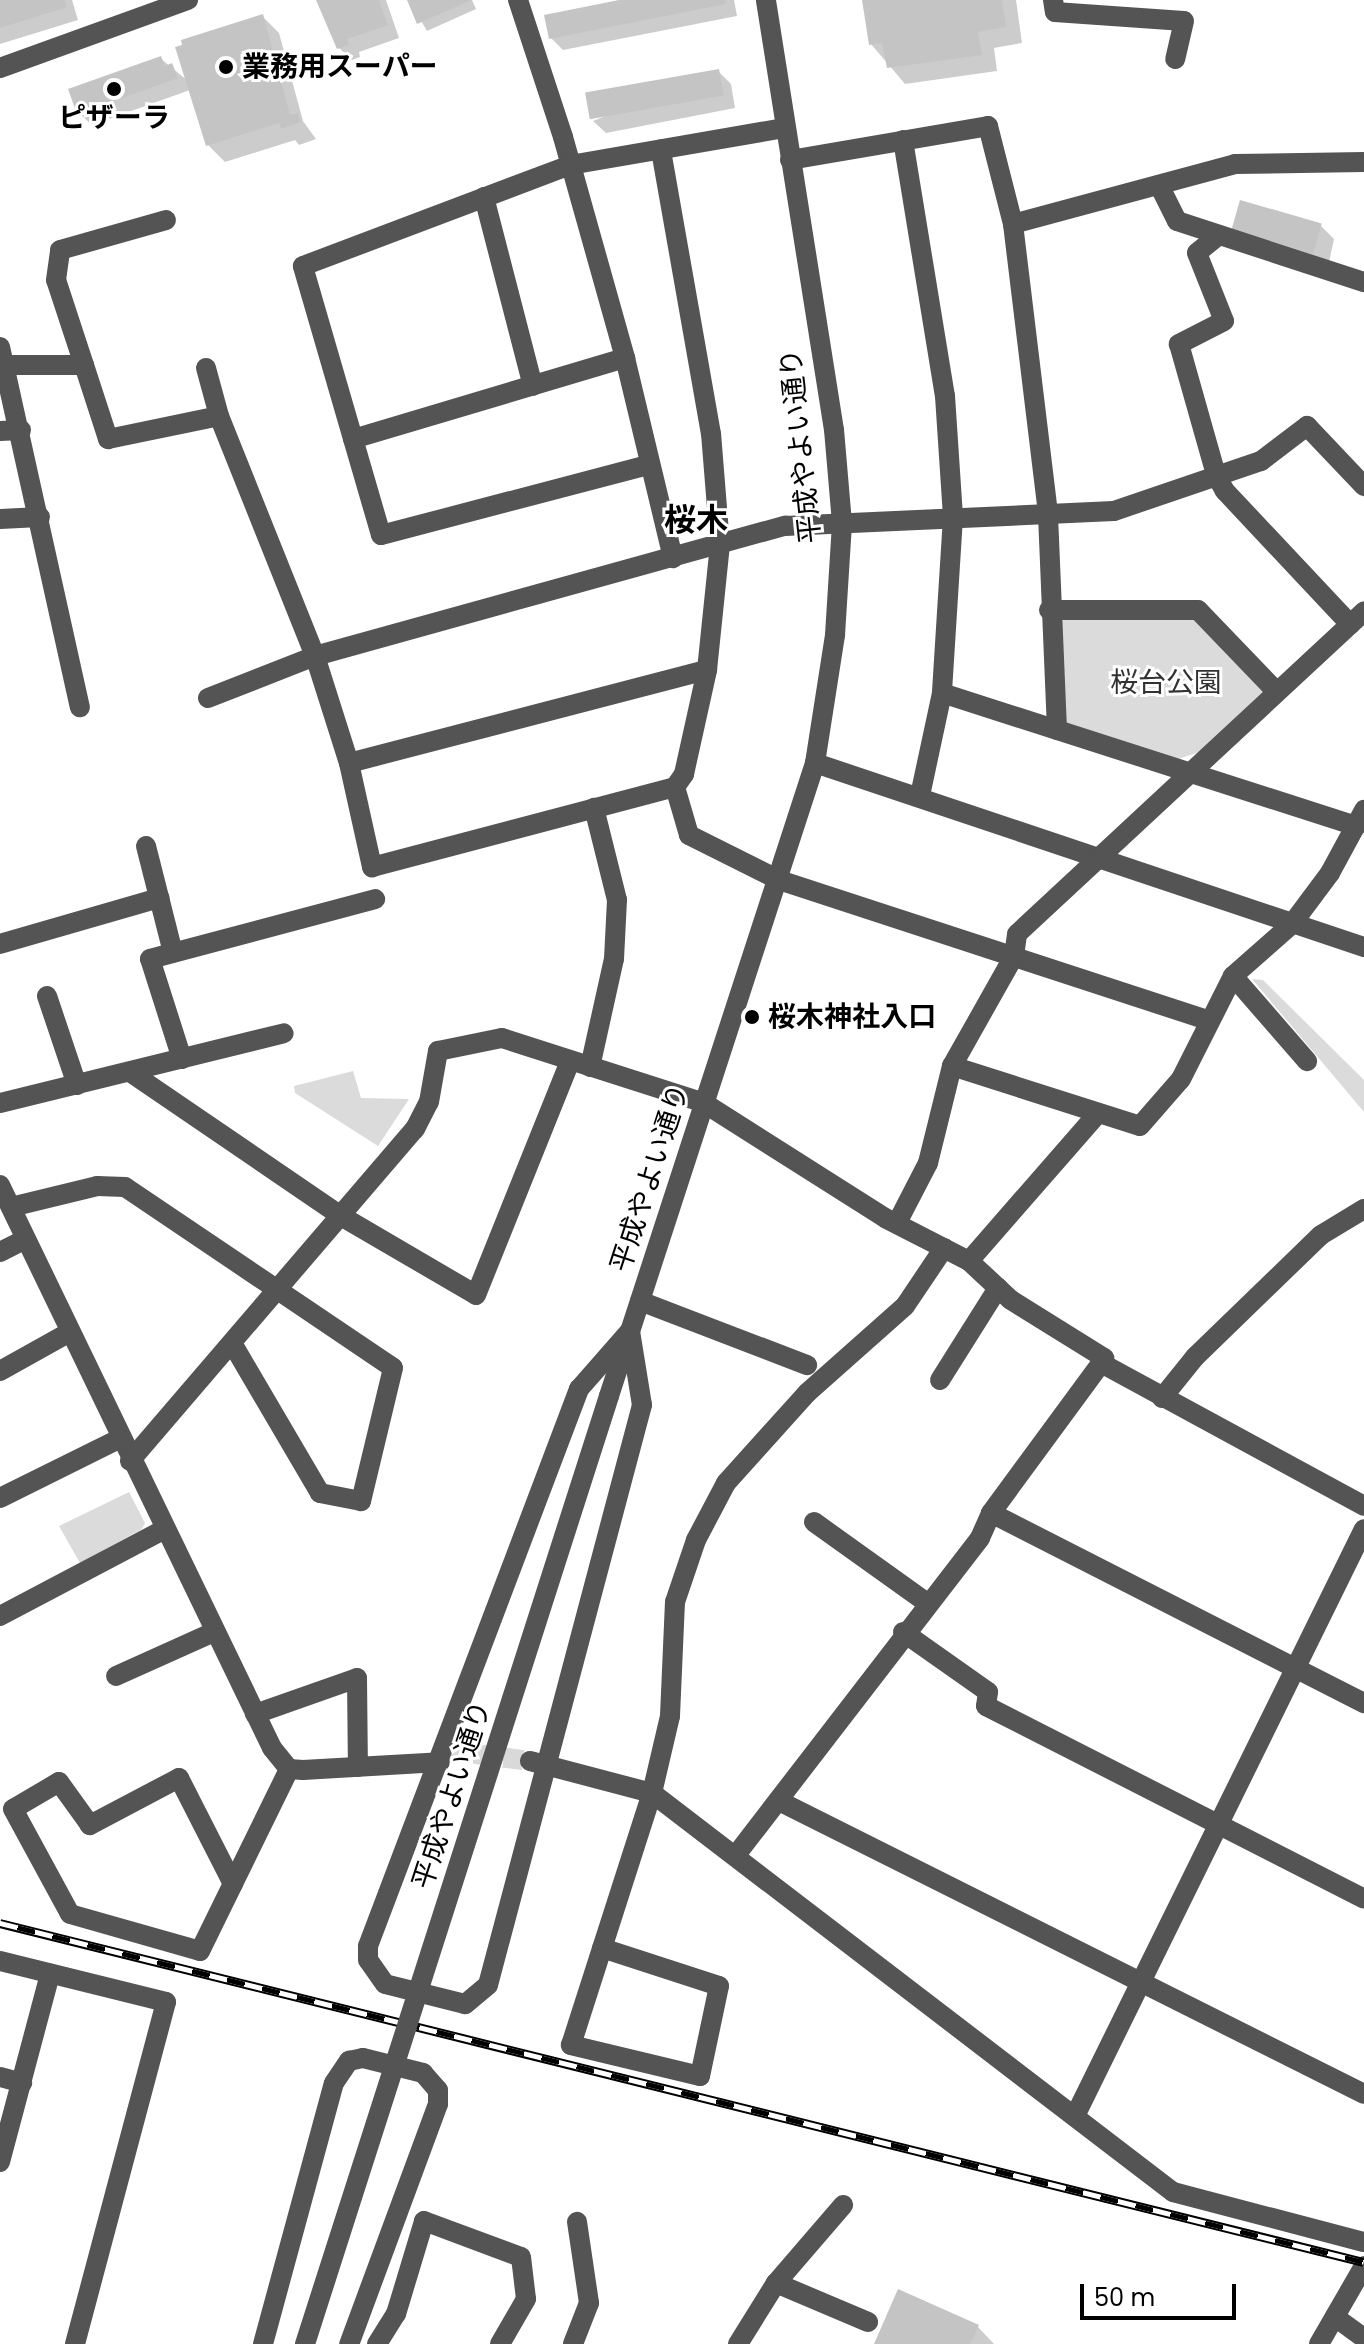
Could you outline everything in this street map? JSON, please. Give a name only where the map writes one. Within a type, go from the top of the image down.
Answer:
[{"type":"street","points":[[0,68],[188,0]]},
{"type":"street","points":[[518,0],[570,165],[625,358],[648,465],[673,558]]},
{"type":"street","name":"平成やよい通り","points":[[305,2344],[815,763],[835,635],[842,523],[834,430],[766,0]]},
{"type":"street","points":[[1053,0],[1055,12],[1184,21],[1175,59]]},
{"type":"street","points":[[790,160],[988,126],[1013,224],[1048,515],[1049,610],[1057,730]]},
{"type":"street","points":[[648,465],[381,535],[303,266],[570,165],[785,128]]},
{"type":"street","points":[[903,140],[945,396],[953,517],[942,693],[920,796]]},
{"type":"street","points":[[206,368],[219,416],[315,656],[349,763],[372,867],[675,787],[684,774],[707,670],[720,545],[711,434],[661,149]]},
{"type":"street","points":[[1013,224],[1235,164],[1364,162]]},
{"type":"street","points":[[1159,185],[1177,221],[1364,282]]},
{"type":"street","points":[[484,197],[533,386]]},
{"type":"street","points":[[166,220],[60,250],[56,280],[108,439],[219,416]]},
{"type":"street","points":[[897,1223],[928,1163],[952,1066],[1014,956],[1017,934],[1097,856],[1192,773],[1357,617],[1225,491],[1216,475],[1179,344],[1224,321],[1197,253],[1219,235]]},
{"type":"street","points":[[80,707],[3,356],[84,365]]},
{"type":"street","points":[[353,439],[625,358]]},
{"type":"street","points":[[208,698],[315,656],[785,526],[1114,511],[1261,461],[1307,426],[1364,486]]},
{"type":"street","points":[[0,431],[21,430]]},
{"type":"street","points":[[0,519],[40,517]]},
{"type":"street","points":[[1049,610],[1198,610],[1276,691]]},
{"type":"street","points":[[349,763],[707,670]]},
{"type":"street","points":[[942,693],[1192,773],[1360,818],[1330,873],[1292,924],[1233,976],[1181,1079],[1140,1126],[952,1066]]},
{"type":"street","points":[[815,763],[1364,947]]},
{"type":"street","points":[[675,787],[689,835],[779,880],[1210,1021]]},
{"type":"street","points":[[130,1072],[341,1216],[476,1295],[580,1064],[614,959],[617,900],[594,808]]},
{"type":"street","points":[[146,846],[173,953]]},
{"type":"street","points":[[0,944],[159,898]]},
{"type":"street","points":[[182,1059],[150,959],[375,899]]},
{"type":"street","points":[[1233,976],[1307,1061]]},
{"type":"street","points":[[47,996],[77,1085]]},
{"type":"street","points":[[0,1103],[284,1033]]},
{"type":"street","points":[[130,1461],[415,1129],[429,1102],[438,1051],[502,1038],[704,1103],[897,1223],[969,1261],[998,1288],[1104,1358],[991,1513],[980,1538],[903,1632],[736,1855]]},
{"type":"street","points":[[969,1261],[1098,1113]]},
{"type":"street","points":[[0,1185],[163,1530],[255,1714],[289,1769]]},
{"type":"street","points":[[11,1207],[97,1186],[125,1187],[280,1287],[393,1368],[361,1501],[320,1493],[232,1343]]},
{"type":"street","points":[[1162,1398],[1195,1357],[1321,1235],[1364,1209]]},
{"type":"street","points":[[0,1252],[25,1239]]},
{"type":"street","points":[[602,1948],[719,1986],[700,2076],[571,2045],[602,1948],[652,1793],[670,1716],[675,1602],[696,1540],[726,1483],[807,1393],[905,1306],[944,1248]]},
{"type":"street","points":[[940,1380],[998,1288]]},
{"type":"street","points":[[640,1301],[807,1365]]},
{"type":"street","points":[[630,1331],[642,1405],[537,1763],[488,1985],[465,2004],[385,1984],[368,1960],[368,1946],[579,1389],[630,1331]]},
{"type":"street","points":[[0,1371],[68,1333]]},
{"type":"street","points":[[1101,1363],[1364,1506]]},
{"type":"street","points":[[0,1498],[119,1439]]},
{"type":"street","points":[[991,1513],[1364,1703]]},
{"type":"street","points":[[814,1522],[927,1603]]},
{"type":"street","points":[[1075,2116],[1298,1669],[1364,1529]]},
{"type":"street","points":[[0,1616],[163,1530]]},
{"type":"street","points":[[116,1676],[214,1632]]},
{"type":"street","points":[[903,1632],[988,1692],[986,1706],[1364,1899]]},
{"type":"street","points":[[255,1714],[357,1678],[358,1767]]},
{"type":"street","points":[[289,1769],[440,1762]]},
{"type":"street","points":[[537,1763],[652,1793],[1173,2192],[1364,2242]]},
{"type":"street","points":[[233,1884],[179,1778],[90,1825],[59,1782],[13,1809],[70,1914],[200,1951],[233,1884],[289,1769]]},
{"type":"street","points":[[779,1801],[1364,2094]]},
{"type":"street","points":[[0,1961],[166,2002],[75,2344]]},
{"type":"street","points":[[0,2162],[50,1974]]},
{"type":"street","points":[[263,2344],[334,2083],[349,2061],[363,2058],[423,2073],[438,2090],[438,2104],[349,2344]]},
{"type":"street","points":[[0,2077],[22,2083]]},
{"type":"street","points":[[738,2344],[776,2283],[843,2205]]},
{"type":"street","points":[[377,2344],[396,2314],[424,2221],[521,2257],[526,2299],[500,2344]]},
{"type":"street","points":[[573,2344],[589,2303],[577,2222]]},
{"type":"street","points":[[1319,2344],[1364,2266]]},
{"type":"street","points":[[776,2283],[868,2322]]},
{"type":"street","points":[[1335,2317],[1364,2338]]},
{"type":"green space","name":"桜台公園","points":[[1194,614],[1267,691],[1200,752],[1178,759],[1065,724],[1059,625],[1065,618]]},
{"type":"green space","points":[[1252,979],[1263,980],[1364,1080],[1364,1112]]},
{"type":"green space","points":[[353,1071],[361,1098],[409,1099],[378,1146],[295,1093],[294,1086]]},
{"type":"green space","points":[[129,1492],[145,1523],[142,1529],[80,1563],[59,1526]]},
{"type":"building","points":[[0,0],[64,0],[67,7],[0,28]]},
{"type":"building","points":[[316,0],[379,0],[388,25],[347,39],[349,45],[337,49]]},
{"type":"building","points":[[407,0],[471,0],[417,24]]},
{"type":"building","points":[[619,0],[725,0],[726,4],[549,39],[544,15]]},
{"type":"building","points":[[862,0],[1002,0],[1006,27],[978,32],[982,55],[887,68],[882,43],[869,45]]},
{"type":"building","points":[[263,14],[290,115],[298,113],[301,122],[281,129],[279,123],[206,146],[175,47],[182,45],[181,40]]},
{"type":"building","points":[[161,56],[165,66],[172,63],[178,78],[77,114],[68,89]]},
{"type":"building","points":[[719,69],[724,96],[590,119],[585,93]]},
{"type":"building","points":[[1240,200],[1322,223],[1313,254],[1231,231]]},
{"type":"building","points":[[898,2289],[979,2325],[970,2344],[874,2344]]},
{"type":"tunnel","points":[[444,1750],[530,1761]]},
{"type":"railway","points":[[0,1923],[1364,2262]]},
{"type":"place","name":"業務用スーパー","points":[[226,67]]},
{"type":"place","name":"ピザーラ","points":[[114,89]]},
{"type":"place","name":"桜木神社入口","points":[[752,1017]]},
{"type":"district","name":"桜木","points":[[696,520]]}]
